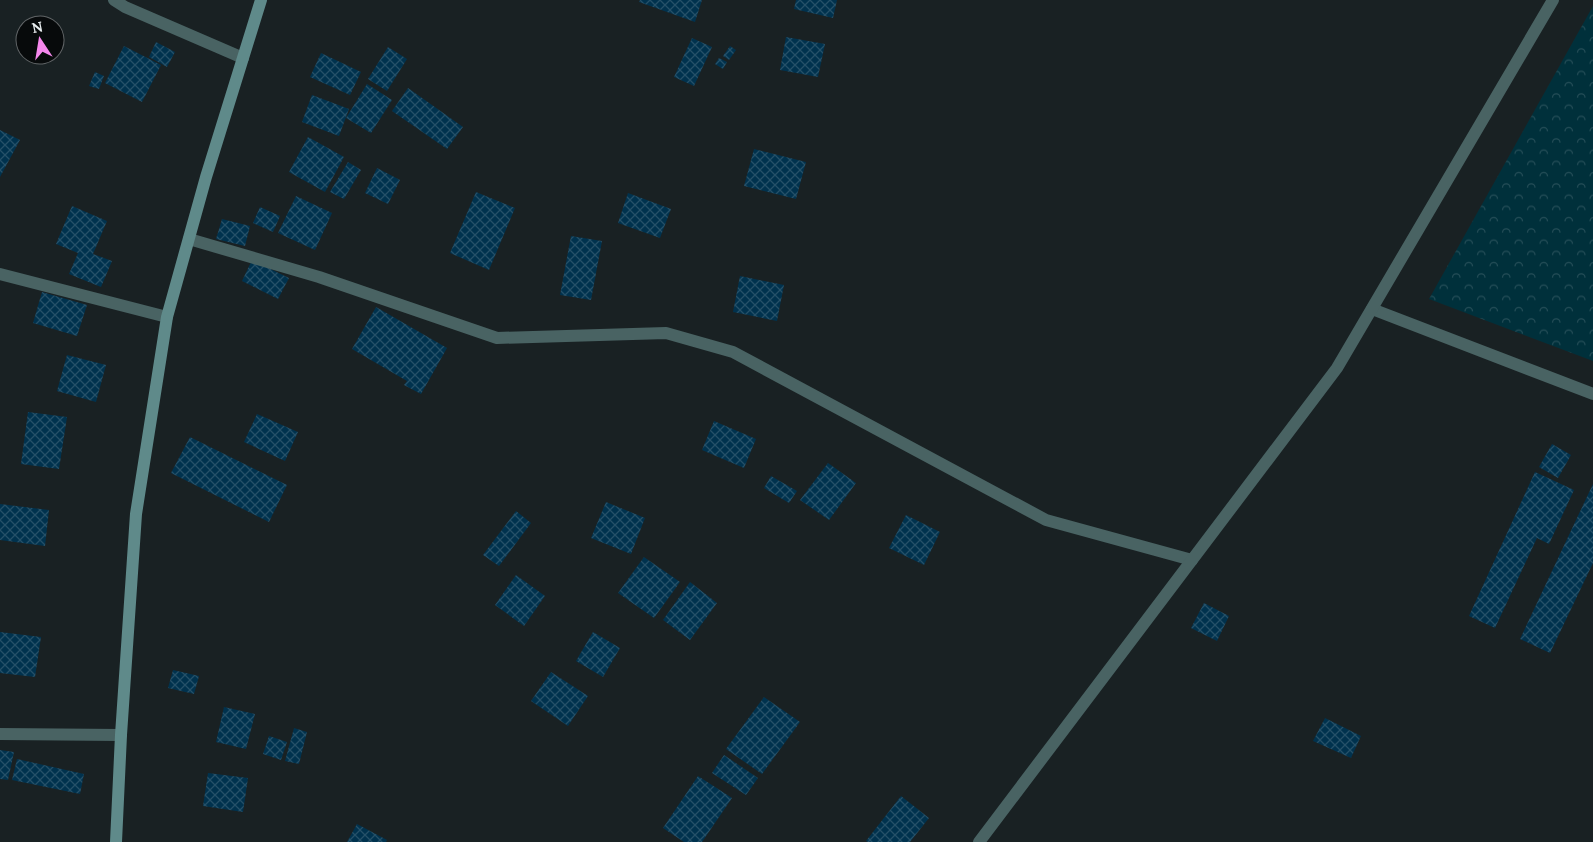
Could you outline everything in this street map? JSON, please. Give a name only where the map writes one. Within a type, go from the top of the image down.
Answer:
[{"type":"main road","points":[[116,842],[121,735],[136,514],[167,317],[261,0]]},
{"type":"street","points":[[114,0],[125,7],[243,58]]},
{"type":"street","points":[[979,842],[1337,368],[1553,0]]},
{"type":"street","points":[[189,239],[319,277],[497,338],[666,333],[733,352],[1046,520],[1192,560]]},
{"type":"street","points":[[0,274],[167,317]]},
{"type":"street","points":[[1372,309],[1593,394]]},
{"type":"street","points":[[0,734],[121,735]]},
{"type":"green space","points":[[1593,6],[1593,361],[1429,299]]},
{"type":"building","points":[[640,0],[702,0],[695,22],[639,2]]},
{"type":"building","points":[[796,0],[837,0],[833,18],[794,9]]},
{"type":"building","points":[[786,37],[825,44],[818,77],[780,70]]},
{"type":"building","points":[[692,38],[712,47],[694,86],[674,77]]},
{"type":"building","points":[[156,42],[175,52],[167,67],[149,57]]},
{"type":"building","points":[[124,46],[161,65],[142,102],[105,83]]},
{"type":"building","points":[[730,46],[736,50],[729,60],[723,56]]},
{"type":"building","points":[[388,47],[407,59],[387,91],[368,79]]},
{"type":"building","points":[[321,53],[361,72],[350,95],[310,77]]},
{"type":"building","points":[[719,58],[727,62],[723,69],[715,64]]},
{"type":"building","points":[[95,72],[104,76],[99,89],[89,86]]},
{"type":"building","points":[[367,84],[392,100],[371,133],[346,118]]},
{"type":"building","points":[[408,88],[463,127],[447,149],[392,111]]},
{"type":"building","points":[[312,95],[349,109],[339,136],[302,122]]},
{"type":"building","points":[[0,130],[20,140],[0,177]]},
{"type":"building","points":[[308,137],[344,157],[325,192],[289,172]]},
{"type":"building","points":[[754,149],[806,162],[796,199],[744,186]]},
{"type":"building","points":[[348,162],[361,170],[344,199],[330,192]]},
{"type":"building","points":[[377,168],[400,180],[388,204],[365,193]]},
{"type":"building","points":[[476,192],[515,208],[489,270],[450,253]]},
{"type":"building","points":[[628,193],[671,209],[660,238],[618,223]]},
{"type":"building","points":[[296,196],[332,213],[315,250],[278,233]]},
{"type":"building","points":[[72,206],[107,221],[93,254],[112,261],[101,287],[69,274],[78,253],[56,244]]},
{"type":"building","points":[[260,207],[280,216],[273,232],[253,223]]},
{"type":"building","points":[[222,219],[250,226],[245,246],[216,239]]},
{"type":"building","points":[[571,236],[602,241],[591,300],[560,295]]},
{"type":"building","points":[[252,260],[289,278],[278,299],[242,281]]},
{"type":"building","points":[[740,276],[784,285],[777,321],[733,312]]},
{"type":"building","points":[[42,292],[87,305],[77,336],[33,323]]},
{"type":"building","points":[[376,307],[447,348],[421,394],[404,385],[407,381],[352,349]]},
{"type":"building","points":[[67,355],[106,365],[96,402],[57,391]]},
{"type":"building","points":[[28,412],[67,417],[59,469],[21,464]]},
{"type":"building","points":[[257,414],[298,432],[285,461],[244,442]]},
{"type":"building","points":[[714,421],[756,439],[744,468],[702,450]]},
{"type":"building","points":[[190,437],[287,485],[269,522],[171,473]]},
{"type":"building","points":[[1552,444],[1571,455],[1558,478],[1539,467]]},
{"type":"building","points":[[828,463],[856,483],[829,520],[800,500]]},
{"type":"building","points":[[1535,472],[1574,490],[1549,544],[1537,538],[1495,628],[1469,616]]},
{"type":"building","points":[[771,476],[797,491],[789,503],[764,488]]},
{"type":"building","points":[[1593,484],[1593,563],[1550,653],[1520,639]]},
{"type":"building","points":[[606,502],[645,518],[631,554],[591,538]]},
{"type":"building","points":[[0,504],[49,510],[45,546],[0,540]]},
{"type":"building","points":[[516,511],[531,523],[499,566],[483,555]]},
{"type":"building","points":[[906,515],[940,532],[924,565],[889,548]]},
{"type":"building","points":[[644,557],[680,582],[654,618],[618,593]]},
{"type":"building","points":[[516,575],[545,596],[524,626],[495,605]]},
{"type":"building","points":[[690,582],[717,603],[690,640],[663,620]]},
{"type":"building","points":[[1204,603],[1229,616],[1217,641],[1191,628]]},
{"type":"building","points":[[0,632],[41,637],[35,677],[0,673]]},
{"type":"building","points":[[593,632],[620,648],[603,677],[576,661]]},
{"type":"building","points":[[173,670],[199,676],[194,694],[168,688]]},
{"type":"building","points":[[551,672],[588,696],[568,726],[531,701]]},
{"type":"building","points":[[764,697],[800,722],[762,774],[726,749]]},
{"type":"building","points":[[224,707],[255,714],[246,749],[216,742]]},
{"type":"building","points":[[1325,718],[1361,736],[1351,758],[1313,741]]},
{"type":"building","points":[[294,728],[307,732],[299,764],[285,761]]},
{"type":"building","points":[[269,736],[287,742],[281,760],[263,754]]},
{"type":"building","points":[[0,750],[14,752],[8,780],[0,779]]},
{"type":"building","points":[[724,755],[758,778],[746,795],[712,773]]},
{"type":"building","points":[[17,759],[84,774],[80,794],[12,780]]},
{"type":"building","points":[[208,773],[248,778],[243,812],[203,806]]},
{"type":"building","points":[[698,776],[732,798],[702,842],[684,842],[663,828]]},
{"type":"building","points":[[901,796],[929,818],[910,842],[866,841]]},
{"type":"building","points":[[357,824],[387,840],[386,842],[347,842]]}]
